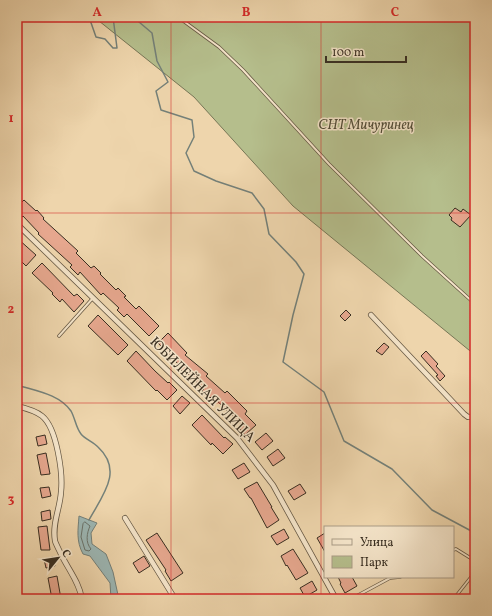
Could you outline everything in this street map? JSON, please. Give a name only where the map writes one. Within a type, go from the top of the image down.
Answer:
[{"type":"street","name":"ЮБИЛЕЙНАЯ УЛИЦА","points":[[17,224],[237,438],[273,485],[324,577]]},
{"type":"street","points":[[371,315],[464,414],[468,417],[475,417]]},
{"type":"street","points":[[17,406],[43,416],[48,422],[56,443],[60,461],[61,492],[54,524],[55,541],[77,582],[82,599]]},
{"type":"street","points":[[125,518],[175,599]]},
{"type":"street","name":"ЮБИЛЕЙНАЯ УЛИЦА","points":[[324,578],[336,599]]},
{"type":"lane","points":[[178,17],[219,47],[243,70],[329,164],[422,256],[475,304]]},
{"type":"lane","points":[[59,336],[93,297]]},
{"type":"lane","points":[[454,550],[456,549],[472,559],[475,565]]},
{"type":"lane","points":[[451,599],[456,596],[475,572]]},
{"type":"lane","points":[[351,599],[390,578]]},
{"type":"green space","name":"СНТ Мичуринец","points":[[94,17],[475,17],[475,355],[293,206],[194,97]]},
{"type":"water","points":[[79,516],[97,523],[91,533],[92,544],[106,554],[113,572],[118,595],[111,599],[110,583],[90,556],[83,554],[79,545]]},
{"type":"building","points":[[24,200],[36,211],[37,210],[44,218],[43,219],[78,251],[76,253],[91,268],[94,266],[116,290],[118,288],[126,296],[124,297],[136,309],[139,306],[159,326],[149,336],[127,314],[124,317],[117,310],[119,308],[103,293],[101,295],[80,272],[78,275],[70,267],[72,265],[38,234],[39,233],[23,216],[22,217],[17,213],[17,207]]},
{"type":"building","points":[[455,208],[461,212],[463,209],[471,215],[460,227],[451,220],[452,218],[449,215]]},
{"type":"building","points":[[17,238],[36,255],[26,266],[17,257]]},
{"type":"building","points":[[42,263],[74,296],[77,294],[84,301],[74,312],[62,299],[60,302],[52,294],[53,293],[32,273]]},
{"type":"building","points":[[346,310],[351,315],[345,321],[340,316]]},
{"type":"building","points":[[98,315],[128,345],[118,355],[88,326]]},
{"type":"building","points":[[168,333],[187,353],[185,355],[208,374],[206,376],[225,393],[227,391],[247,411],[245,414],[256,425],[245,435],[238,427],[241,424],[212,396],[210,398],[202,391],[204,389],[179,368],[180,366],[158,343]]},
{"type":"building","points":[[384,343],[389,347],[382,355],[376,351]]},
{"type":"building","points":[[136,351],[155,371],[177,390],[167,400],[157,390],[156,391],[127,361]]},
{"type":"building","points":[[426,351],[438,364],[436,366],[445,376],[440,381],[436,376],[438,375],[421,356]]},
{"type":"building","points":[[182,396],[190,403],[180,414],[173,406]]},
{"type":"building","points":[[202,415],[224,438],[225,437],[233,444],[223,454],[212,443],[211,445],[192,425]]},
{"type":"building","points":[[266,433],[273,441],[262,450],[255,442]]},
{"type":"building","points":[[45,435],[47,444],[38,446],[36,437]]},
{"type":"building","points":[[278,449],[285,458],[273,466],[267,457]]},
{"type":"building","points":[[46,453],[50,474],[41,475],[37,455]]},
{"type":"building","points":[[244,463],[250,472],[238,479],[232,470]]},
{"type":"building","points":[[257,482],[279,520],[267,528],[251,498],[244,489]]},
{"type":"building","points":[[300,484],[306,493],[294,500],[288,491]]},
{"type":"building","points":[[49,487],[51,496],[42,498],[40,488]]},
{"type":"building","points":[[50,510],[51,519],[42,521],[41,512]]},
{"type":"building","points":[[47,526],[50,550],[41,550],[38,527]]},
{"type":"building","points":[[284,529],[289,538],[277,545],[271,536]]},
{"type":"building","points":[[157,533],[183,573],[171,581],[165,571],[166,570],[146,540]]},
{"type":"building","points":[[324,534],[324,550],[317,538]]},
{"type":"building","points":[[293,549],[308,573],[296,580],[281,556]]},
{"type":"building","points":[[144,556],[150,566],[139,573],[133,563]]},
{"type":"building","points":[[53,557],[55,566],[46,568],[44,559]]},
{"type":"building","points":[[57,576],[61,599],[52,599],[48,578]]},
{"type":"building","points":[[338,578],[353,578],[357,586],[345,593],[340,584],[341,583]]},
{"type":"building","points":[[312,581],[317,590],[305,597],[300,588]]},
{"type":"waterway","points":[[89,17],[96,37],[105,39],[113,48],[117,48],[113,17]]},
{"type":"waterway","points":[[136,17],[139,22],[152,33],[157,61],[168,82],[156,91],[161,110],[192,120],[194,137],[186,153],[194,171],[216,181],[252,193],[264,209],[269,234],[296,262],[304,274],[283,362],[324,392],[344,441],[392,469],[432,510],[475,533]]},
{"type":"waterway","points":[[17,385],[47,394],[66,405],[71,411],[81,434],[98,447],[106,456],[110,474],[108,484],[89,520]]}]
